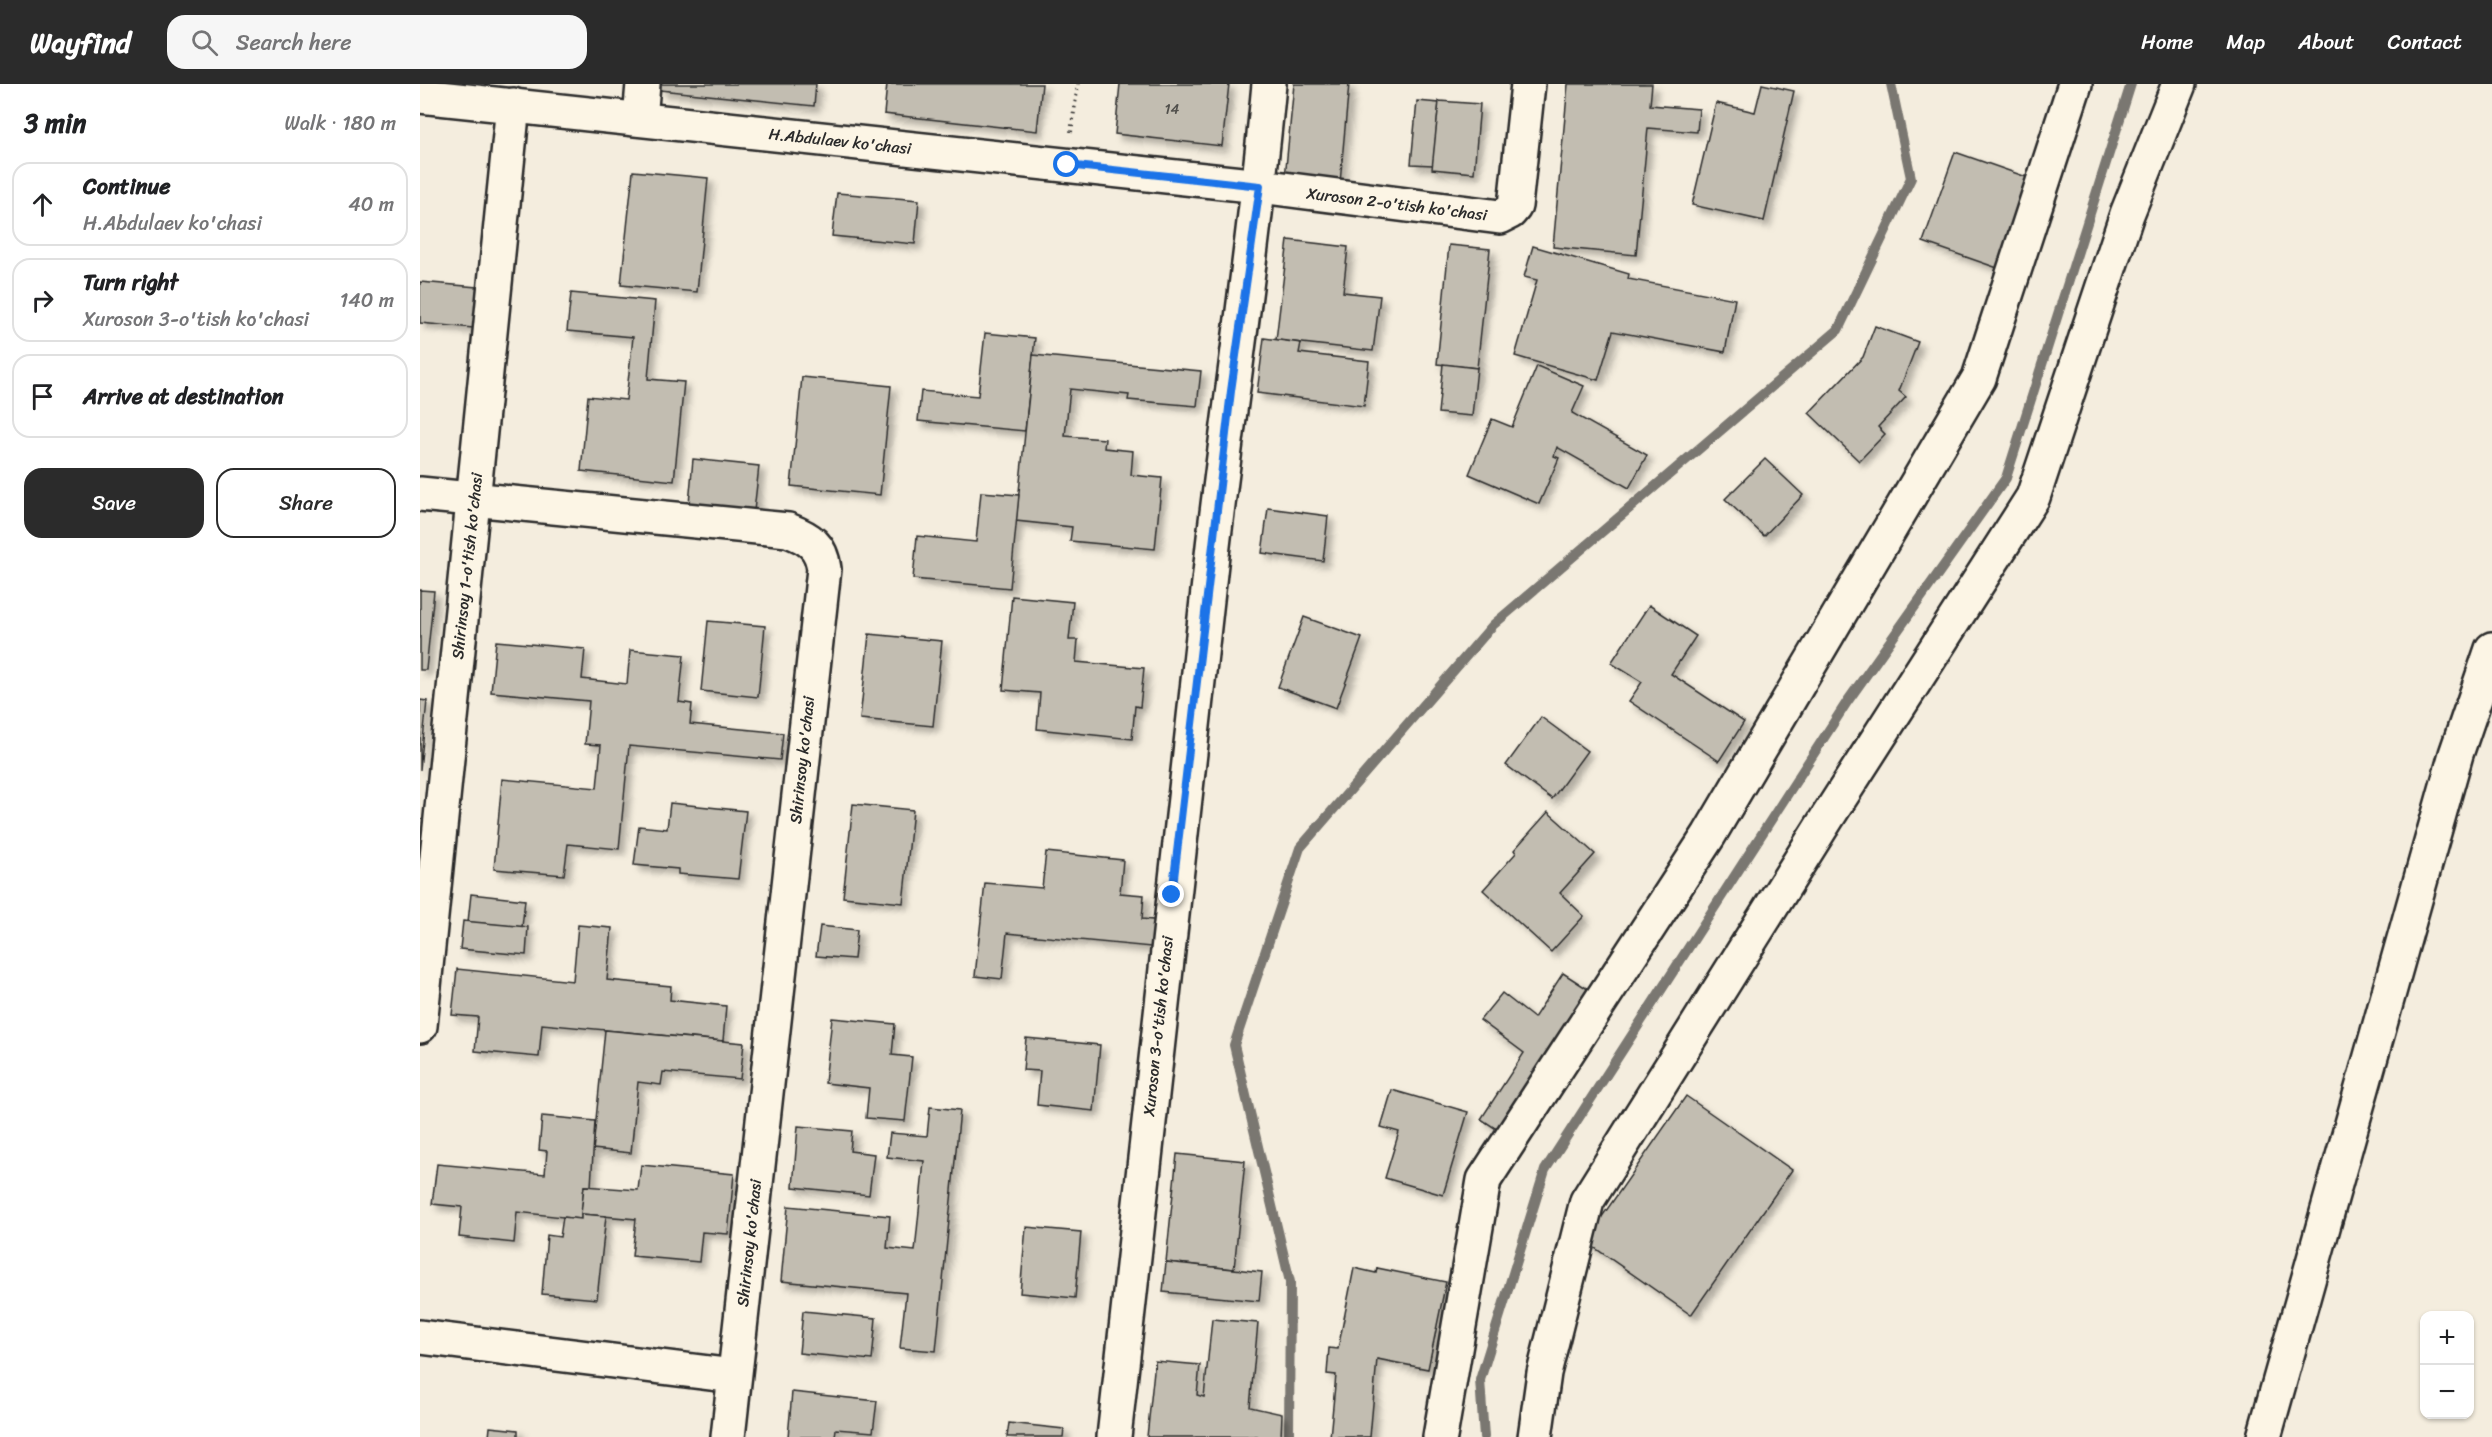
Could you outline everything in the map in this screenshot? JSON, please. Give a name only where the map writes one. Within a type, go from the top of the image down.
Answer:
[{"type":"street","points":[[640,119],[644,84]]},
{"type":"street","name":"Xuroson 3-o'tish ko'chasi","points":[[1114,1437],[1172,895],[1231,391],[1260,186],[1269,84]]},
{"type":"street","name":"Xuroson 2-o'tish ko'chasi","points":[[1260,186],[1505,216],[1515,206],[1528,84]]},
{"type":"street","points":[[1440,1437],[1484,1180],[1709,835],[1979,378],[2075,84]]},
{"type":"street","points":[[1534,1437],[1544,1373],[1587,1201],[1827,818],[2033,497],[2127,214],[2179,84]]},
{"type":"street","name":"H.Abdulaev ko'chasi","points":[[420,96],[1260,186]]},
{"type":"street","name":"Shirinsoy 1-o'tish ko'chasi","points":[[420,1026],[513,105]]},
{"type":"street","name":"Shirinsoy ko'chasi","points":[[420,494],[788,530],[814,543],[822,555],[824,569],[728,1437]]},
{"type":"street","points":[[2264,1437],[2456,754],[2492,649]]},
{"type":"street","points":[[420,1337],[734,1376]]},
{"type":"path","points":[[1067,165],[1078,84]]},
{"type":"building","points":[[660,84],[816,84],[814,106],[660,90]]},
{"type":"building","points":[[887,84],[1042,84],[1037,131],[884,114]]},
{"type":"building","points":[[1120,84],[1229,84],[1222,146],[1115,134]]},
{"type":"building","points":[[1294,84],[1349,84],[1340,183],[1285,178]]},
{"type":"building","points":[[1568,84],[1652,84],[1650,105],[1699,109],[1697,132],[1648,128],[1636,255],[1553,247]]},
{"type":"building","points":[[1762,84],[1794,91],[1764,221],[1692,205],[1716,103],[1755,112]]},
{"type":"building","points":[[1417,101],[1439,103],[1433,165],[1411,164]]},
{"type":"building","points":[[1439,101],[1480,104],[1474,173],[1432,169]]},
{"type":"building","points":[[1955,152],[2038,181],[2006,271],[1923,242]]},
{"type":"building","points":[[633,171],[708,178],[697,292],[621,285]]},
{"type":"building","points":[[837,193],[919,200],[915,244],[832,236]]},
{"type":"building","points":[[1288,240],[1348,247],[1343,292],[1380,296],[1373,351],[1276,340]]},
{"type":"building","points":[[1449,245],[1490,249],[1477,368],[1437,364]]},
{"type":"building","points":[[1533,246],[1629,274],[1628,279],[1735,299],[1725,352],[1613,331],[1598,380],[1515,356],[1537,280],[1524,277]]},
{"type":"building","points":[[420,282],[477,287],[473,328],[420,323]]},
{"type":"building","points":[[571,293],[655,301],[648,379],[684,382],[674,481],[581,471],[588,396],[626,400],[633,337],[567,331]]},
{"type":"building","points":[[1875,326],[1918,342],[1899,391],[1906,397],[1878,427],[1885,434],[1859,461],[1809,413],[1863,357]]},
{"type":"building","points":[[985,333],[1035,338],[1025,431],[918,421],[921,391],[978,396]]},
{"type":"building","points":[[1264,338],[1301,343],[1299,353],[1369,361],[1364,406],[1257,393]]},
{"type":"building","points":[[1033,355],[1201,371],[1197,406],[1128,400],[1129,395],[1070,389],[1065,436],[1105,439],[1104,448],[1133,451],[1131,475],[1162,478],[1155,549],[1070,541],[1072,527],[1016,521]]},
{"type":"building","points":[[1443,364],[1477,368],[1472,416],[1438,413]]},
{"type":"building","points":[[1537,366],[1584,386],[1572,413],[1647,455],[1629,488],[1557,447],[1554,456],[1559,458],[1539,504],[1469,474],[1492,419],[1512,427]]},
{"type":"building","points":[[802,377],[891,386],[880,495],[791,486]]},
{"type":"building","points":[[693,459],[759,466],[754,511],[689,504]]},
{"type":"building","points":[[1765,459],[1803,495],[1764,536],[1725,499]]},
{"type":"building","points":[[981,492],[1019,495],[1010,588],[913,579],[917,536],[976,542]]},
{"type":"building","points":[[1268,508],[1328,516],[1323,561],[1262,553]]},
{"type":"building","points":[[420,590],[434,591],[426,670],[420,670]]},
{"type":"building","points":[[1012,596],[1073,602],[1069,640],[1078,640],[1076,662],[1144,668],[1140,707],[1135,706],[1132,739],[1037,729],[1040,693],[1003,690]]},
{"type":"building","points":[[1649,605],[1696,636],[1671,674],[1744,722],[1719,761],[1629,701],[1642,682],[1611,663]]},
{"type":"building","points":[[1304,617],[1362,638],[1336,708],[1278,687]]},
{"type":"building","points":[[708,621],[765,626],[758,697],[701,691]]},
{"type":"building","points":[[869,634],[942,641],[933,726],[860,719]]},
{"type":"building","points":[[496,641],[585,649],[582,679],[627,684],[630,650],[684,655],[679,702],[692,704],[690,724],[783,733],[780,760],[629,746],[619,849],[568,844],[564,875],[494,869],[502,779],[597,788],[601,745],[585,744],[589,701],[491,692]]},
{"type":"building","points":[[420,700],[427,701],[420,770]]},
{"type":"building","points":[[1541,717],[1587,751],[1552,799],[1506,765]]},
{"type":"building","points":[[670,803],[746,811],[738,879],[678,874],[678,869],[634,865],[639,826],[667,829]]},
{"type":"building","points":[[853,804],[913,810],[903,903],[843,897]]},
{"type":"building","points":[[1548,812],[1595,854],[1560,893],[1584,916],[1551,952],[1483,890]]},
{"type":"building","points":[[1046,852],[1123,860],[1120,893],[1144,895],[1142,919],[1164,921],[1161,948],[1007,933],[1002,979],[975,976],[985,883],[1042,888]]},
{"type":"building","points":[[471,894],[525,900],[522,927],[468,922]]},
{"type":"building","points":[[463,921],[528,927],[526,955],[460,949]]},
{"type":"building","points":[[578,925],[612,928],[607,980],[671,986],[670,1000],[726,1006],[723,1041],[542,1024],[539,1057],[475,1051],[478,1017],[452,1015],[457,969],[573,981]]},
{"type":"building","points":[[820,926],[857,930],[854,959],[816,956]]},
{"type":"building","points":[[1563,973],[1597,995],[1507,1136],[1481,1119],[1524,1053],[1480,1020],[1502,993],[1534,1018]]},
{"type":"building","points":[[832,1018],[895,1024],[892,1055],[912,1057],[905,1121],[866,1118],[869,1088],[825,1083]]},
{"type":"building","points":[[605,1030],[744,1043],[740,1079],[663,1072],[661,1085],[638,1082],[631,1153],[593,1149]]},
{"type":"building","points":[[1026,1038],[1100,1045],[1094,1111],[1037,1105],[1040,1071],[1023,1070]]},
{"type":"building","points":[[1392,1090],[1468,1112],[1443,1195],[1385,1178],[1399,1132],[1381,1127]]},
{"type":"building","points":[[1686,1096],[1792,1170],[1691,1315],[1585,1241]]},
{"type":"building","points":[[930,1107],[960,1110],[936,1351],[900,1348],[906,1293],[781,1281],[788,1206],[890,1216],[887,1248],[915,1251],[924,1161],[887,1157],[890,1133],[927,1136]]},
{"type":"building","points":[[542,1116],[595,1121],[591,1186],[584,1186],[581,1219],[517,1212],[514,1243],[459,1237],[462,1207],[432,1204],[437,1164],[545,1174],[547,1151],[539,1150]]},
{"type":"building","points":[[798,1126],[852,1131],[850,1151],[874,1154],[869,1195],[793,1187]]},
{"type":"building","points":[[1177,1154],[1245,1161],[1234,1269],[1166,1262]]},
{"type":"building","points":[[641,1165],[734,1174],[728,1234],[702,1232],[699,1262],[632,1256],[636,1219],[581,1214],[584,1186],[638,1190]]},
{"type":"building","points":[[581,1214],[606,1216],[597,1299],[542,1294],[547,1235],[560,1237],[563,1217],[581,1219]]},
{"type":"building","points":[[1026,1227],[1081,1232],[1075,1298],[1020,1293]]},
{"type":"building","points":[[1166,1262],[1262,1272],[1259,1301],[1163,1292]]},
{"type":"building","points":[[1354,1268],[1376,1273],[1377,1268],[1446,1282],[1428,1369],[1377,1359],[1370,1437],[1330,1437],[1336,1375],[1327,1374],[1329,1348],[1338,1349]]},
{"type":"building","points":[[803,1311],[876,1318],[872,1360],[799,1353]]},
{"type":"building","points":[[1212,1319],[1258,1323],[1250,1407],[1282,1414],[1281,1437],[1147,1437],[1155,1361],[1200,1365],[1197,1395],[1204,1397]]},
{"type":"building","points":[[792,1392],[877,1401],[873,1432],[836,1429],[835,1437],[788,1437]]},
{"type":"building","points":[[1009,1423],[1064,1429],[1063,1437],[1007,1437]]},
{"type":"building","points":[[490,1427],[518,1430],[518,1437],[489,1437]]},
{"type":"waterway","points":[[1289,1437],[1290,1282],[1234,1045],[1300,848],[1493,625],[1838,330],[1911,178],[1891,84]]},
{"type":"waterway","points":[[1484,1437],[1480,1380],[1545,1170],[1847,702],[2006,478],[2131,84]]},
{"type":"route","points":[[1067,165],[1260,186],[1231,391],[1172,895]]}]
